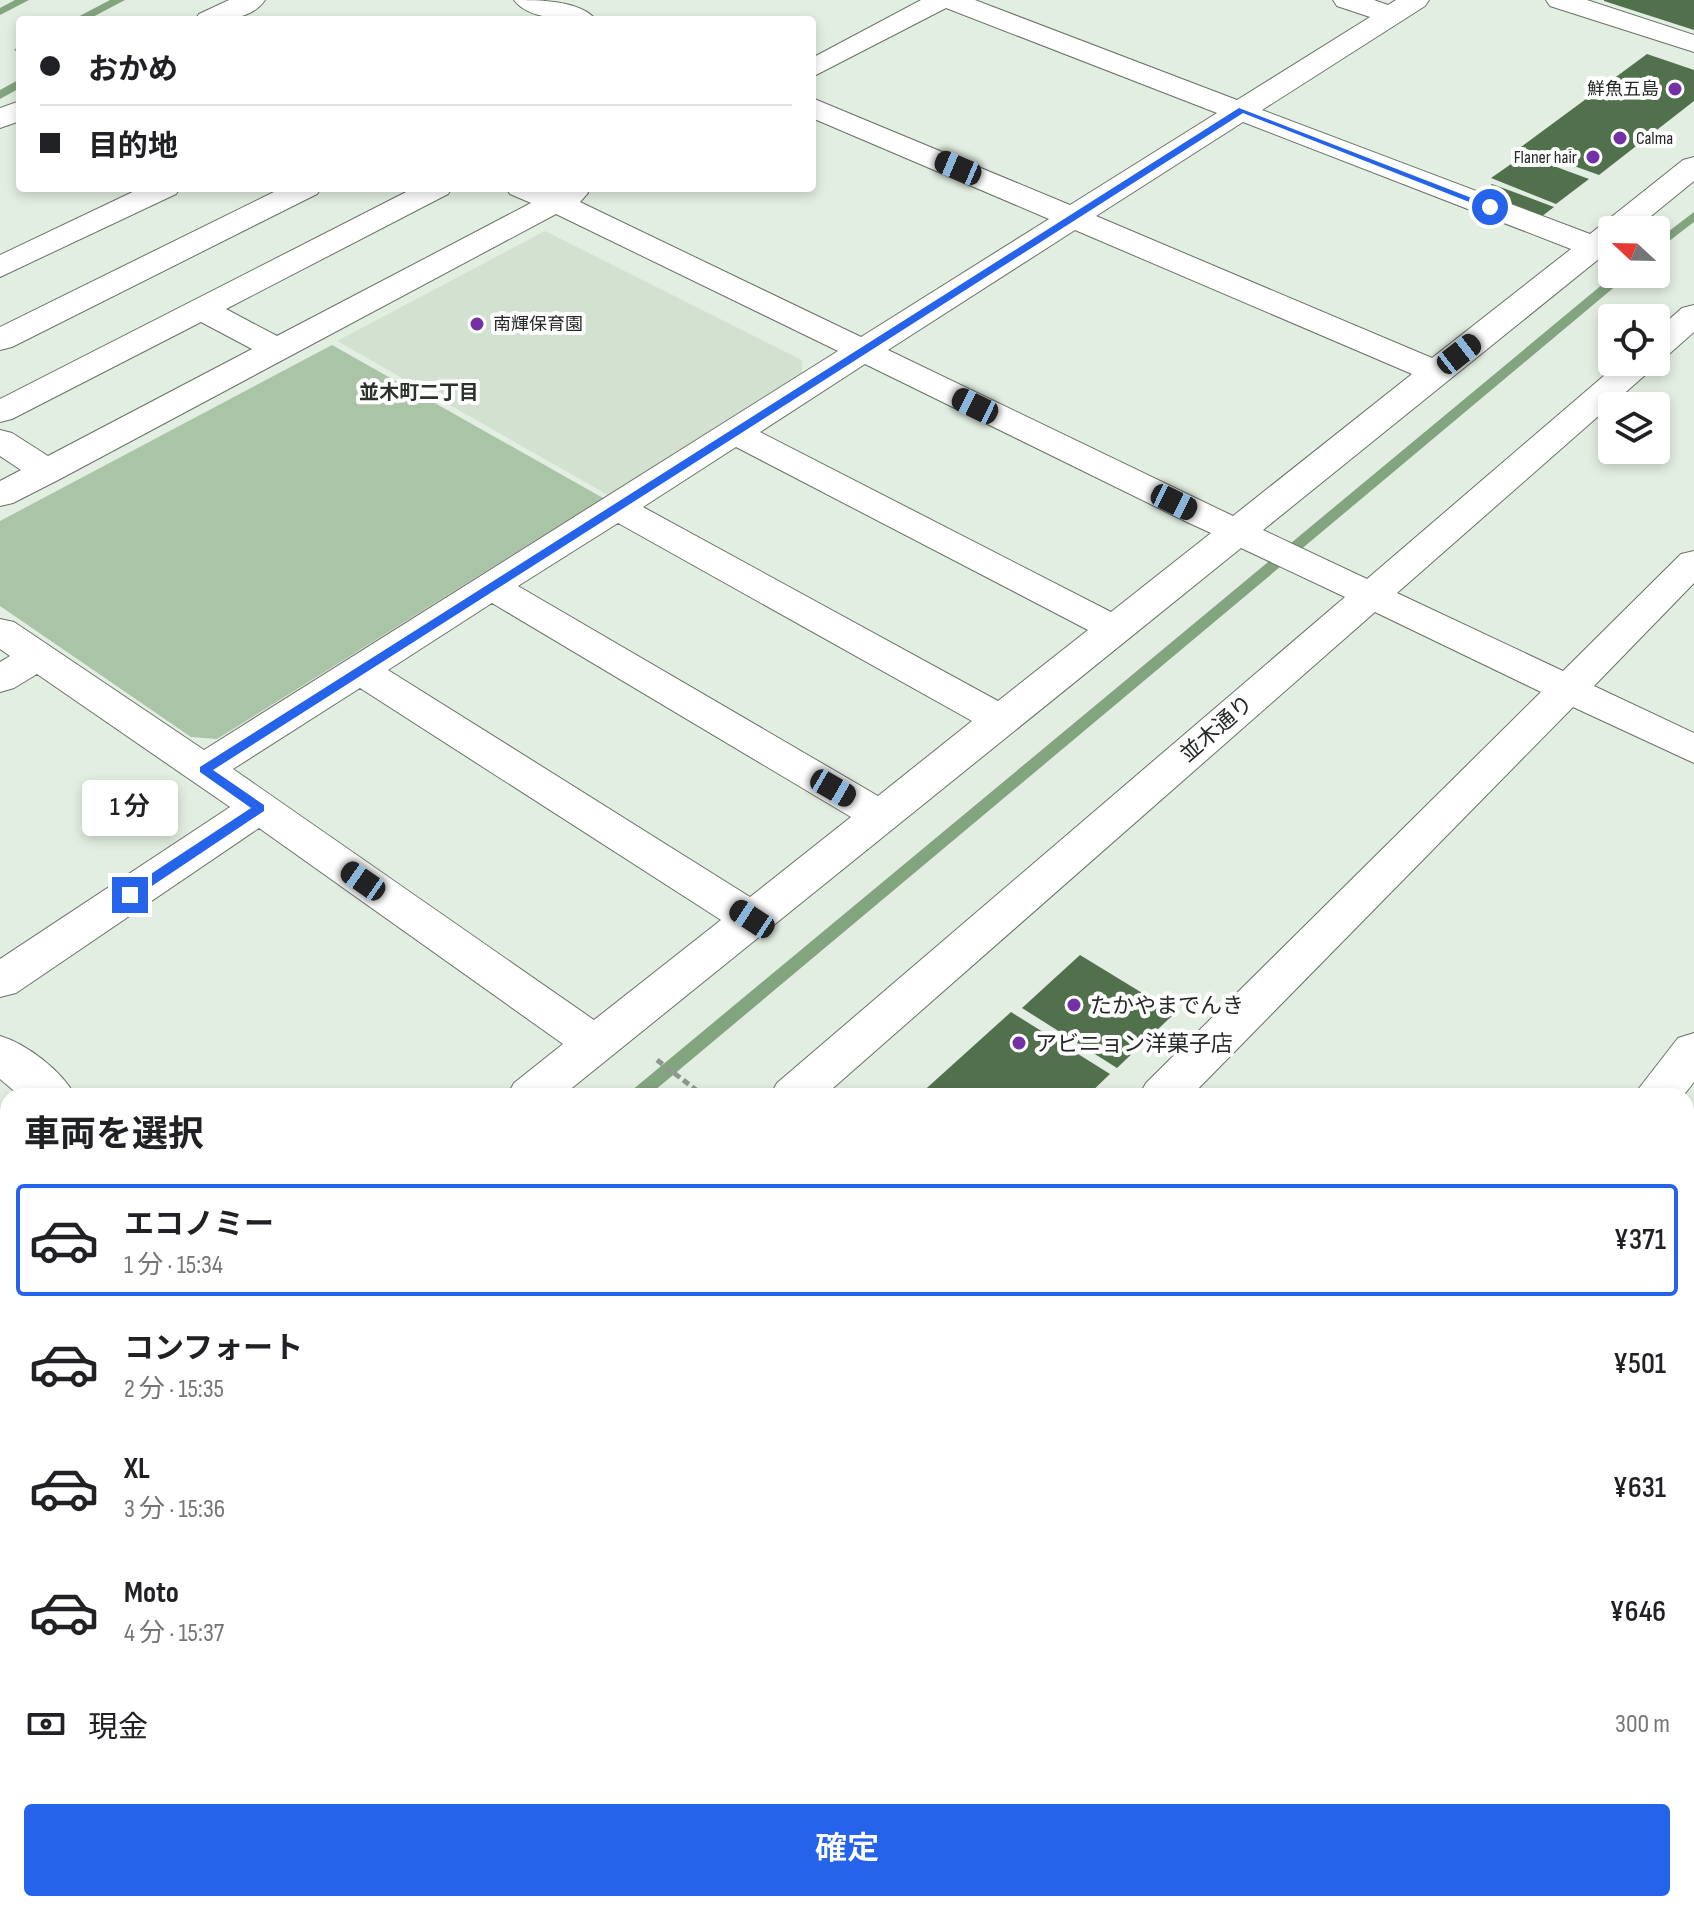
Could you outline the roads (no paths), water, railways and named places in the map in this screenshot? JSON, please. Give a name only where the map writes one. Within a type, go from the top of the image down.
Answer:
[{"type":"street","points":[[217,16],[251,0]]},
{"type":"street","points":[[528,0],[571,16]]},
{"type":"street","points":[[816,67],[941,0]]},
{"type":"street","points":[[950,0],[1242,110],[1598,234]]},
{"type":"street","points":[[1347,0],[1391,15]]},
{"type":"street","points":[[204,769],[1415,0]]},
{"type":"street","points":[[1560,0],[1694,44]]},
{"type":"street","points":[[816,109],[1436,372]]},
{"type":"street","points":[[1633,216],[1694,166]]},
{"type":"street","points":[[0,267],[157,192]]},
{"type":"street","points":[[0,340],[298,192]]},
{"type":"street","points":[[0,412],[429,192]]},
{"type":"street","points":[[548,192],[569,195],[861,351],[1694,749]]},
{"type":"street","points":[[0,495],[569,195]]},
{"type":"street","points":[[540,1088],[1115,629],[1250,538],[1436,372],[1598,244]]},
{"type":"street","points":[[201,309],[277,349]]},
{"type":"street","points":[[1670,336],[1694,315]]},
{"type":"street","name":"並木通り","points":[[817,1088],[1371,595],[1624,376]]},
{"type":"street","points":[[734,432],[1115,629]]},
{"type":"street","points":[[0,440],[47,471]]},
{"type":"street","points":[[616,507],[1001,720]]},
{"type":"street","points":[[1170,1088],[1694,562]]},
{"type":"street","points":[[492,587],[881,816]]},
{"type":"street","points":[[0,631],[204,769],[596,1044]]},
{"type":"street","points":[[0,679],[37,657]]},
{"type":"street","points":[[360,670],[752,919]]},
{"type":"street","points":[[0,981],[259,808]]},
{"type":"street","points":[[1663,1088],[1694,1050]]},
{"type":"street","points":[[0,1053],[42,1088]]},
{"type":"waterway","points":[[0,12],[23,0]]},
{"type":"waterway","points":[[86,16],[119,0]]},
{"type":"waterway","points":[[0,95],[16,85]]},
{"type":"waterway","points":[[1670,236],[1694,216]]},
{"type":"waterway","points":[[645,1088],[1606,288]]},
{"type":"place","name":"鮮魚五島","points":[[1675,89]]},
{"type":"place","name":"Calma","points":[[1620,138]]},
{"type":"place","name":"Flaner hair","points":[[1593,157]]},
{"type":"place","name":"南輝保育園","points":[[477,324]]},
{"type":"place","name":"たかやまでんき","points":[[1074,1005]]},
{"type":"place","name":"アビニョン洋菓子店","points":[[1019,1043]]},
{"type":"district","name":"並木町二丁目","points":[[419,392]]}]
